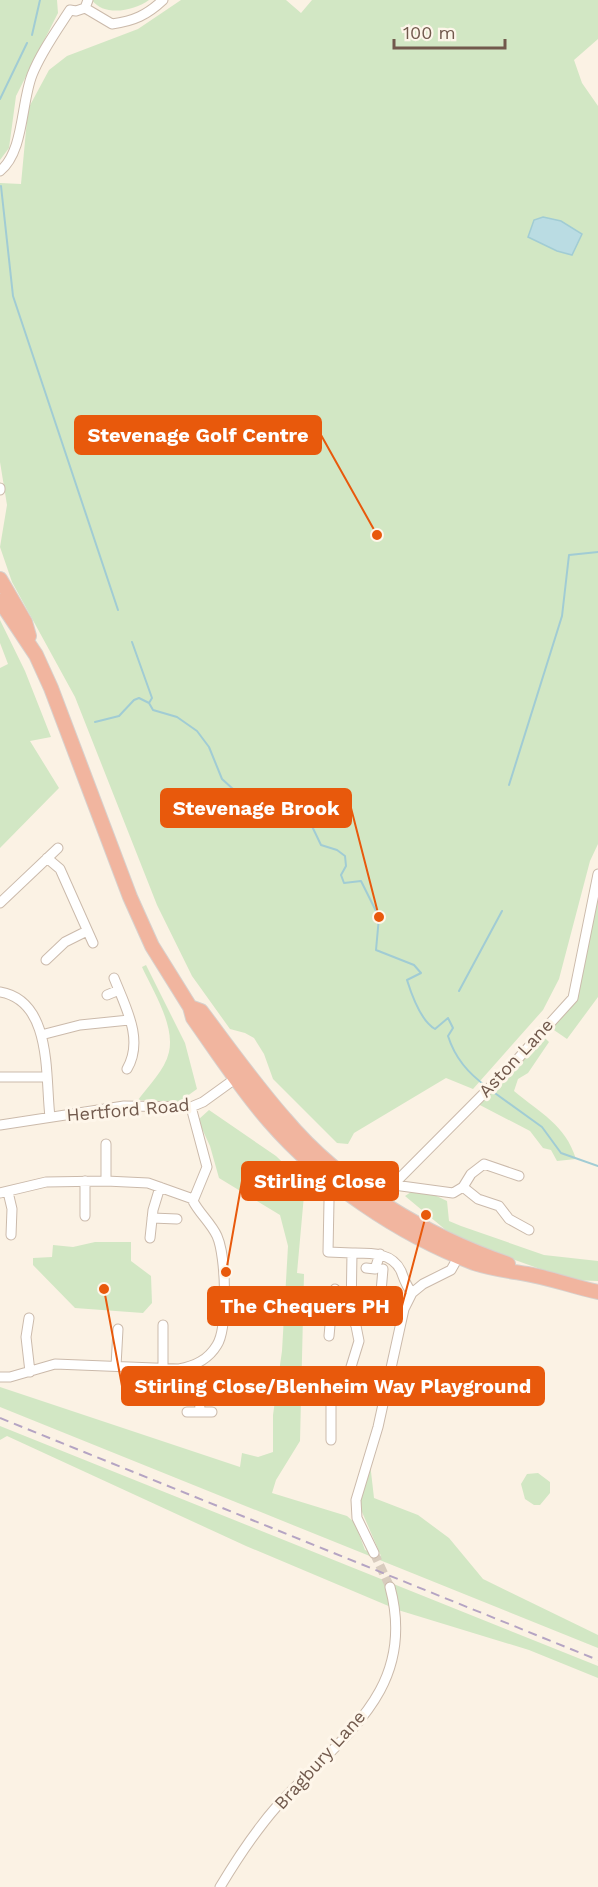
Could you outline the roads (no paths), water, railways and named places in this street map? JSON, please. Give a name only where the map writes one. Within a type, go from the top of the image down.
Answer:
[{"type":"highway","points":[[0,579],[25,622],[130,897],[152,946],[190,1007],[201,1011],[213,1046],[241,1074]]},
{"type":"highway","points":[[0,601],[36,655]]},
{"type":"highway","points":[[209,1031],[227,1046],[269,1121],[298,1150],[434,1246],[462,1252],[513,1274],[526,1274],[598,1292]]},
{"type":"street","points":[[66,0],[70,10]]},
{"type":"street","points":[[70,10],[76,11],[86,4],[112,24],[132,21],[148,14],[163,0]]},
{"type":"street","points":[[0,171],[9,163],[15,150],[32,75],[70,10]]},
{"type":"street","points":[[0,903],[58,848]]},
{"type":"street","points":[[47,858],[60,869],[93,943]]},
{"type":"street","name":"Aston Lane","points":[[374,1203],[394,1185],[573,998],[598,874]]},
{"type":"street","points":[[46,960],[58,954],[69,939],[87,931]]},
{"type":"street","points":[[114,978],[140,1049],[127,1069]]},
{"type":"street","points":[[107,994],[119,990]]},
{"type":"street","points":[[0,992],[18,998],[27,1005],[41,1035],[50,1117]]},
{"type":"street","points":[[41,1035],[80,1025],[129,1020]]},
{"type":"street","name":"Hertford Road","points":[[0,1125],[124,1106],[191,1107],[203,1102],[241,1074]]},
{"type":"street","points":[[0,1077],[46,1077]]},
{"type":"street","points":[[191,1107],[207,1167],[193,1199]]},
{"type":"street","points":[[106,1144],[103,1159],[106,1181]]},
{"type":"street","points":[[394,1185],[453,1193],[464,1187],[471,1174],[484,1164],[519,1176]]},
{"type":"street","points":[[85,1181],[91,1203],[85,1216]]},
{"type":"street","points":[[0,1377],[10,1377],[55,1364],[179,1370],[195,1366],[208,1357],[218,1344],[222,1330],[222,1255],[218,1237],[193,1199],[148,1183],[46,1182],[4,1192],[12,1209],[11,1235]]},
{"type":"street","points":[[150,1238],[154,1203],[160,1187]]},
{"type":"street","points":[[464,1187],[478,1199],[500,1206],[505,1222],[529,1230]]},
{"type":"street","points":[[328,1201],[328,1252],[380,1254],[397,1265],[412,1293]]},
{"type":"street","points":[[153,1218],[177,1219]]},
{"type":"street","points":[[374,1554],[357,1518],[356,1500],[378,1426],[404,1309],[412,1293],[423,1284],[451,1270],[462,1252]]},
{"type":"street","points":[[331,1440],[327,1383],[346,1383],[351,1374],[359,1336],[351,1314],[352,1253]]},
{"type":"street","points":[[371,1309],[381,1292],[380,1254]]},
{"type":"street","points":[[334,1314],[335,1289]]},
{"type":"street","points":[[329,1336],[331,1314],[351,1314]]},
{"type":"street","points":[[29,1318],[26,1337],[30,1372]]},
{"type":"street","points":[[163,1325],[163,1368]]},
{"type":"street","points":[[116,1366],[111,1346],[118,1329]]},
{"type":"street","points":[[195,1366],[199,1383],[200,1412]]},
{"type":"street","points":[[187,1412],[212,1413]]},
{"type":"street","name":"Bragbury Lane","points":[[220,1887],[247,1842],[355,1726],[389,1675],[395,1658],[397,1632],[390,1587]]},
{"type":"water","points":[[543,217],[561,221],[582,234],[572,255],[557,251],[528,237],[534,220]]},
{"type":"waterway","points":[[32,35],[40,0]]},
{"type":"waterway","points":[[0,99],[27,43]]},
{"type":"waterway","points":[[1,186],[13,296],[118,610]]},
{"type":"waterway","points":[[509,785],[562,616],[569,555],[598,552]]},
{"type":"waterway","points":[[132,642],[152,698],[149,703]]},
{"type":"waterway","points":[[95,722],[119,716],[134,700],[139,698],[149,703],[153,710],[177,717],[197,731],[209,747],[222,779],[255,809],[271,819],[296,815],[309,820],[321,845],[337,850],[345,856],[346,866],[341,875],[344,883],[361,881],[379,917],[376,950],[414,965],[421,973],[407,980],[421,1014],[435,1029],[448,1018],[453,1028],[448,1036],[454,1051],[468,1071],[487,1087]]},
{"type":"waterway","points":[[459,991],[502,911]]},
{"type":"waterway","points":[[492,1091],[542,1127],[561,1153],[598,1166]]},
{"type":"tunnel","points":[[374,1553],[390,1587]]},
{"type":"railway","points":[[0,1418],[598,1660]]},
{"type":"place","name":"Stevenage Golf Centre","points":[[377,535]]},
{"type":"place","name":"Stevenage Brook","points":[[379,917]]},
{"type":"place","name":"The Chequers PH","points":[[426,1215]]},
{"type":"place","name":"Stirling Close","points":[[226,1272]]},
{"type":"place","name":"Stirling Close/Blenheim Way Playground","points":[[104,1289]]}]
